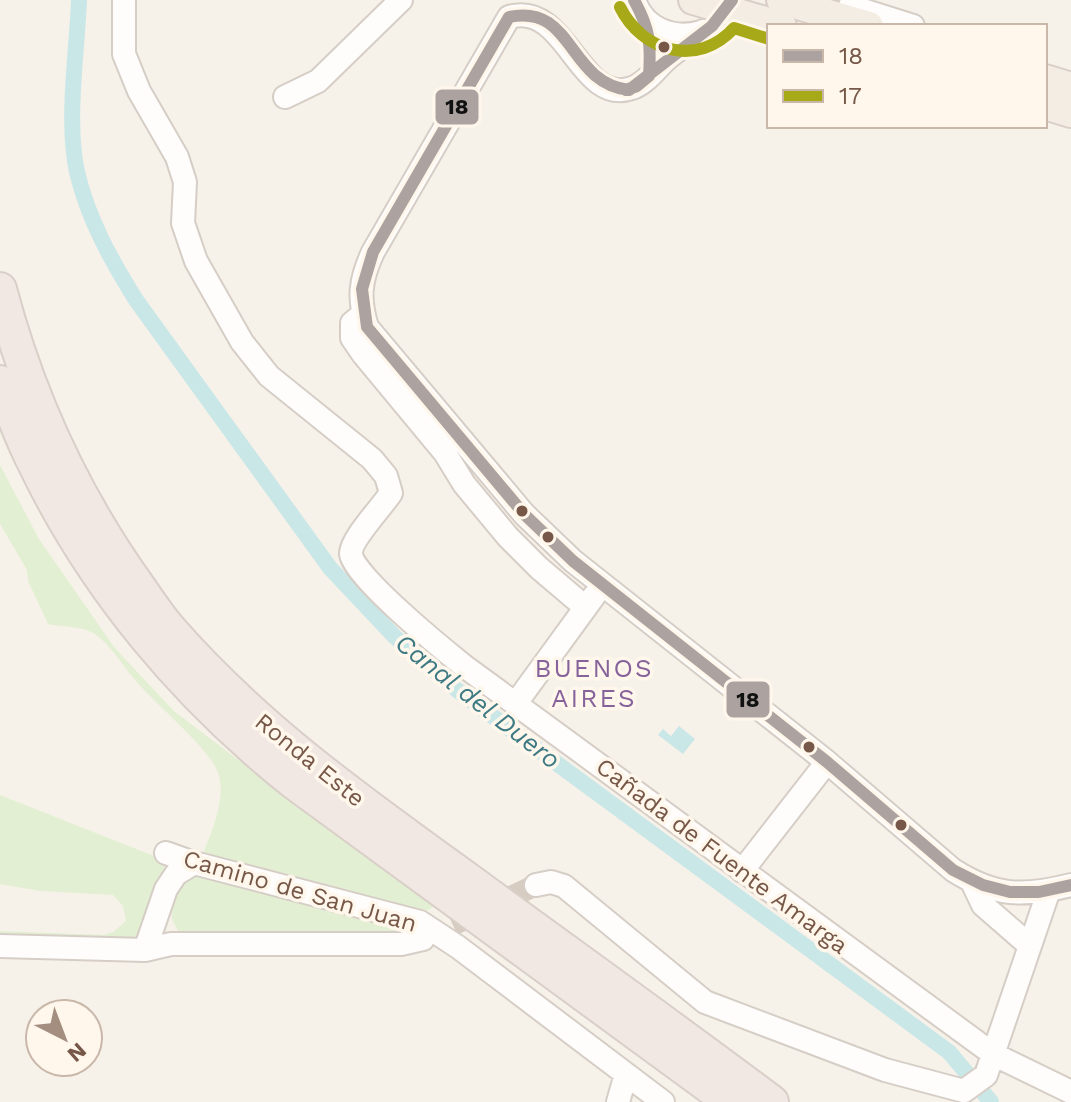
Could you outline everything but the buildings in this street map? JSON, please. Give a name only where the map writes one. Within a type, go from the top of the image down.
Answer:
[{"type":"highway","name":"Ronda Este","points":[[0,289],[48,432],[81,496],[120,560],[167,626],[226,688],[296,753],[772,1102]]},
{"type":"highway","name":"Ronda Este","points":[[0,382],[33,461],[74,534],[124,612],[198,697],[293,782],[730,1102]]},
{"type":"main road","points":[[693,0],[730,4],[777,24]]},
{"type":"main road","points":[[781,0],[862,24]]},
{"type":"main road","points":[[1047,80],[1071,87]]},
{"type":"main road","points":[[1047,106],[1071,113]]},
{"type":"street","name":"Cañada de Fuente Amarga","points":[[124,0],[124,54],[139,91],[177,157],[185,182],[183,223],[196,261],[242,342],[269,376],[372,459],[386,476],[391,493],[353,542],[351,555],[357,570],[426,635],[742,871],[993,1054],[1071,1092]]},
{"type":"street","points":[[285,97],[318,81],[401,0]]},
{"type":"street","points":[[634,0],[645,20],[652,50],[649,76]]},
{"type":"street","points":[[829,0],[907,24]]},
{"type":"street","points":[[730,4],[715,24],[629,90],[609,87],[595,77],[554,20],[518,5],[363,273],[360,305],[367,327],[524,514],[601,585],[827,762],[953,870],[972,882],[1003,893],[1029,894],[1060,888]]},
{"type":"street","points":[[645,20],[658,30],[676,35],[703,31]]},
{"type":"street","points":[[1047,68],[1071,75]]},
{"type":"street","points":[[363,314],[352,323],[352,338],[363,354],[445,453],[464,484],[508,537],[585,607]]},
{"type":"street","points":[[516,703],[601,585]]},
{"type":"street","points":[[742,871],[827,762]]},
{"type":"street","name":"Camino de San Juan","points":[[166,853],[420,922],[458,947],[663,1102]]},
{"type":"street","points":[[145,950],[166,889],[176,874],[194,863]]},
{"type":"street","points":[[536,885],[551,882],[564,886],[705,1002],[885,1070],[964,1091],[986,1075],[1029,945],[1060,888]]},
{"type":"street","points":[[972,882],[983,905],[1029,945]]},
{"type":"street","points":[[0,946],[145,950],[171,944],[401,944],[423,939]]},
{"type":"street","points":[[618,1102],[626,1074]]},
{"type":"green space","points":[[0,465],[39,539],[114,647],[174,711],[358,851],[439,904],[415,917],[202,856],[221,793],[213,763],[100,638],[82,629],[48,624],[28,581],[27,570],[0,524]]},
{"type":"green space","points":[[0,795],[165,863],[137,939],[0,940],[0,931],[104,935],[126,921],[123,906],[113,895],[40,891],[0,884]]},
{"type":"green space","points":[[188,873],[399,921],[399,934],[178,931],[172,919],[170,899]]},
{"type":"water","points":[[679,726],[695,739],[683,754],[658,735],[663,729],[671,736]]},
{"type":"waterway","name":"Canal del Duero","points":[[79,0],[72,131],[77,172],[94,223],[136,300],[330,568],[395,637],[457,690],[949,1052],[991,1102]]},
{"type":"tunnel","points":[[423,939],[536,885]]},
{"type":"transit line","name":"18","points":[[626,90],[649,76],[648,37],[634,0]]},
{"type":"transit line","name":"18","points":[[732,0],[712,26],[629,90],[609,84],[593,74],[559,32],[546,22],[530,16],[509,17],[373,252],[362,289],[367,327],[524,514],[573,561],[827,762],[953,870],[983,885],[1010,892],[1039,892],[1071,885]]},
{"type":"transit line","name":"17","points":[[620,7],[642,35],[672,49],[688,51],[704,48],[734,28],[767,38]]},
{"type":"district","name":"BUENOS AIRES","points":[[594,683]]}]
